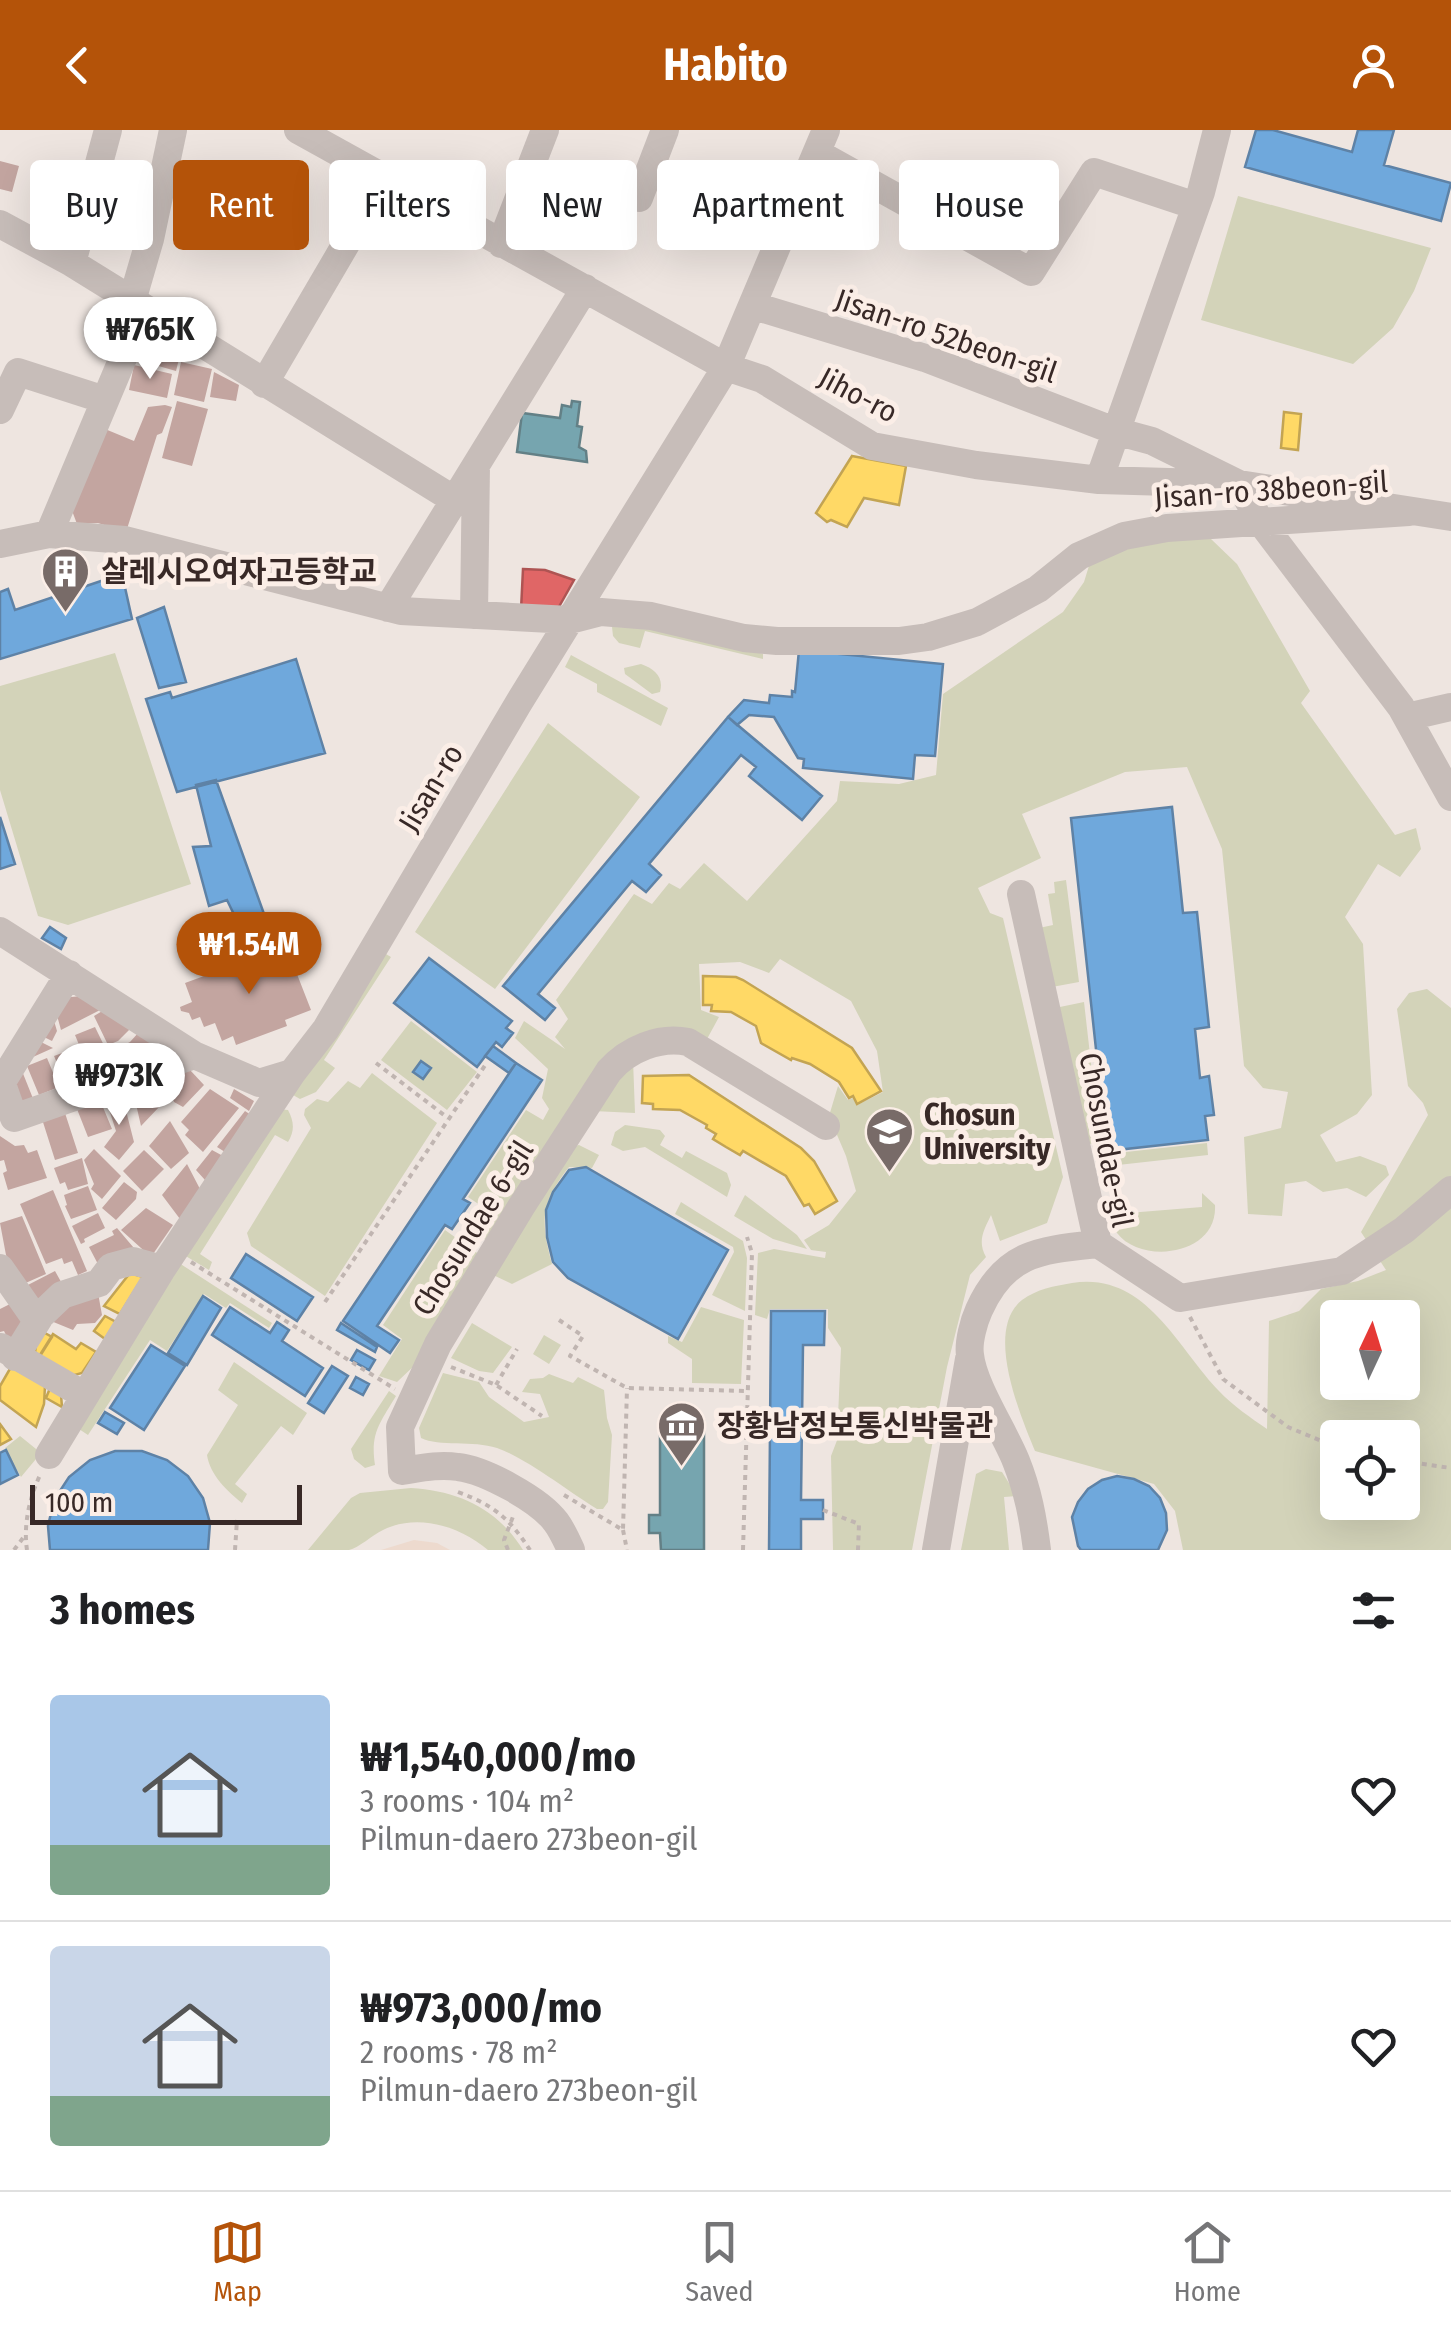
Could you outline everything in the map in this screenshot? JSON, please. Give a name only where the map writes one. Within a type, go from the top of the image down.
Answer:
[{"type":"street","points":[[72,264],[108,130]]},
{"type":"street","points":[[49,534],[138,304],[173,130]]},
{"type":"street","name":"Jiho-ro","points":[[298,130],[351,160]]},
{"type":"street","points":[[502,244],[545,130]]},
{"type":"street","points":[[640,198],[665,130]]},
{"type":"street","points":[[1099,480],[1196,206],[1217,130]]},
{"type":"street","points":[[821,141],[1031,272],[1094,172],[1196,206]]},
{"type":"street","name":"Jisan-ro","points":[[49,1455],[168,1260],[326,1029],[726,367],[821,141]]},
{"type":"street","points":[[0,224],[138,304],[453,499]]},
{"type":"street","name":"Jiho-ro","points":[[486,235],[726,367],[762,378],[872,446],[976,465],[1099,480],[1239,484],[1451,517]]},
{"type":"street","points":[[264,384],[342,250]]},
{"type":"street","points":[[388,608],[585,288]]},
{"type":"street","name":"Jisan-ro 52beon-gil","points":[[754,306],[925,358],[1115,431],[1152,440],[1239,484]]},
{"type":"street","points":[[0,410],[18,372],[104,400]]},
{"type":"street","points":[[474,615],[476,465]]},
{"type":"street","points":[[1239,484],[1260,521],[1406,717],[1451,797]]},
{"type":"street","name":"Jisan-ro 38beon-gil","points":[[0,544],[49,534],[125,540],[388,608],[570,620],[601,612],[651,616],[777,642],[899,641],[977,622],[1038,589],[1080,556],[1124,536],[1167,528],[1409,512]]},
{"type":"street","points":[[1406,717],[1451,708]]},
{"type":"street","name":"Chosundae-gil","points":[[936,1550],[976,1317],[988,1291],[1005,1268],[1030,1256],[1057,1248],[1098,1244],[1021,894]]},
{"type":"street","points":[[0,931],[194,1054],[282,1090]]},
{"type":"street","points":[[69,974],[1,1082],[14,1118],[194,1054]]},
{"type":"street","name":"Chosundae 6-gil","points":[[571,1550],[555,1520],[544,1509],[487,1476],[451,1466],[402,1471],[400,1427],[438,1344],[512,1220],[610,1071],[638,1048],[675,1039],[688,1042],[826,1126]]},
{"type":"street","points":[[1098,1244],[1180,1298],[1342,1270],[1404,1230],[1451,1190]]},
{"type":"street","points":[[84,1395],[8,1352],[62,1295],[98,1283],[111,1267],[132,1261],[168,1260]]},
{"type":"street","points":[[0,1268],[37,1321]]},
{"type":"street","points":[[970,1354],[1032,1506],[1036,1550]]},
{"type":"path","points":[[376,1064],[449,1119]]},
{"type":"path","points":[[325,1302],[486,1064]]},
{"type":"path","points":[[743,1550],[752,1253],[747,1237]]},
{"type":"path","points":[[168,1260],[401,1392]]},
{"type":"path","points":[[1180,1298],[1223,1379],[1288,1427],[1320,1440]]},
{"type":"path","points":[[559,1320],[583,1336],[570,1356],[627,1388],[746,1391]]},
{"type":"path","points":[[496,1385],[517,1349]]},
{"type":"path","points":[[442,1364],[496,1385],[542,1416]]},
{"type":"path","points":[[626,1550],[622,1530],[627,1388]]},
{"type":"path","points":[[28,1550],[25,1535],[35,1485],[49,1455]]},
{"type":"path","points":[[1420,1464],[1451,1468]]},
{"type":"path","points":[[452,1490],[483,1502],[510,1520],[530,1550]]},
{"type":"path","points":[[556,1490],[622,1530]]},
{"type":"path","points":[[823,1510],[859,1524],[858,1550]]},
{"type":"path","points":[[508,1550],[504,1540],[514,1514]]},
{"type":"path","points":[[235,1550],[237,1520]]},
{"type":"path","points":[[14,1550],[25,1535]]},
{"type":"green space","points":[[1238,196],[1431,248],[1414,291],[1393,328],[1353,364],[1201,320]]},
{"type":"green space","points":[[1156,537],[1211,539],[1237,564],[1310,691],[1301,703],[1395,835],[1416,828],[1421,849],[1400,877],[1378,864],[1345,917],[1363,944],[1372,1095],[1357,1114],[1320,1135],[1336,1162],[1360,1156],[1386,1166],[1389,1175],[1366,1197],[1347,1188],[1323,1192],[1306,1181],[1285,1184],[1282,1216],[1248,1214],[1244,1137],[1281,1128],[1288,1092],[1263,1088],[1244,1066],[1222,849],[1187,767],[1125,772],[1022,814],[1041,858],[978,888],[990,913],[1003,918],[1063,1177],[1047,1223],[1000,1241],[991,1215],[986,1226],[982,1241],[986,1257],[970,1275],[947,1367],[912,1550],[833,1550],[831,1456],[841,1430],[841,1348],[828,1328],[828,1309],[770,1309],[767,1319],[755,1315],[758,1253],[774,1249],[825,1258],[826,1252],[811,1250],[804,1240],[829,1225],[856,1191],[829,1116],[838,1086],[857,1105],[883,1092],[877,1051],[851,1001],[780,959],[769,973],[740,962],[699,964],[701,1010],[719,1017],[707,1039],[649,1034],[489,1242],[470,1230],[483,1207],[468,1197],[526,1110],[543,1120],[549,1109],[542,1098],[548,1069],[515,1038],[524,1021],[565,1049],[555,1037],[568,1019],[556,1000],[634,894],[652,904],[669,883],[680,889],[704,863],[747,901],[837,801],[840,781],[899,784],[936,775],[943,694],[1063,612],[1084,582],[1092,556]]},
{"type":"green space","points":[[612,627],[671,628],[763,654],[763,659],[645,631],[640,648],[619,643]]},
{"type":"green space","points":[[115,653],[191,884],[68,925],[38,916],[0,790],[0,686]]},
{"type":"green space","points":[[571,655],[668,708],[661,726],[597,692],[597,684],[565,667]]},
{"type":"green space","points":[[641,664],[657,674],[660,692],[652,694],[625,674],[624,668]]},
{"type":"green space","points":[[548,723],[640,797],[495,989],[415,932]]},
{"type":"green space","points":[[1066,880],[1079,982],[1052,987],[1039,928],[1053,925],[1048,894],[1055,893],[1054,882]]},
{"type":"green space","points":[[379,950],[391,957],[324,1060],[335,1068],[316,1092],[300,1099],[293,1095]]},
{"type":"green space","points":[[1427,989],[1451,1008],[1451,1550],[1183,1550],[1175,1511],[1154,1484],[1035,1451],[1014,1395],[1005,1351],[1011,1314],[1028,1296],[1052,1287],[1098,1282],[1120,1289],[1157,1316],[1219,1391],[1267,1429],[1269,1321],[1299,1311],[1321,1289],[1386,1270],[1361,1232],[1428,1115],[1408,1086],[1397,1009],[1409,993]]},
{"type":"green space","points":[[1084,1002],[1100,1142],[1085,1145],[1055,1008]]},
{"type":"green space","points":[[411,1021],[477,1072],[447,1110],[381,1060]]},
{"type":"green space","points":[[633,1060],[635,1113],[593,1111]]},
{"type":"green space","points":[[372,1073],[437,1123],[325,1296],[251,1246],[247,1233],[311,1128],[305,1109],[317,1099],[328,1102],[348,1081],[360,1088]]},
{"type":"green space","points":[[278,1109],[290,1114],[290,1138],[288,1142],[275,1135],[200,1254],[212,1262],[209,1270],[184,1255]]},
{"type":"green space","points":[[625,1125],[660,1130],[665,1136],[660,1145],[682,1158],[686,1151],[727,1173],[731,1185],[727,1197],[645,1147],[623,1151],[611,1145],[615,1132]]},
{"type":"green space","points":[[1207,1143],[1208,1155],[1118,1165],[1117,1153]]},
{"type":"green space","points":[[575,1146],[599,1155],[592,1168],[569,1167],[548,1202],[545,1223],[552,1264],[512,1284],[491,1274]]},
{"type":"green space","points":[[1202,1193],[1215,1205],[1213,1222],[1192,1245],[1176,1250],[1159,1252],[1128,1243],[1117,1233],[1111,1218],[1126,1199],[1128,1213],[1202,1207]]},
{"type":"green space","points":[[745,1195],[797,1235],[807,1249],[773,1239],[734,1216]]},
{"type":"green space","points":[[681,1202],[743,1241],[747,1258],[745,1311],[712,1295],[733,1247],[675,1214]]},
{"type":"green space","points":[[445,1230],[480,1255],[416,1364],[397,1382],[379,1376],[402,1339],[383,1325]]},
{"type":"green space","points":[[179,1263],[272,1323],[269,1328],[230,1303],[226,1308],[204,1294],[167,1351],[150,1340],[88,1435],[73,1425]]},
{"type":"green space","points":[[701,1307],[744,1320],[741,1384],[692,1383],[692,1359],[668,1343],[668,1336],[682,1342]]},
{"type":"green space","points":[[472,1323],[512,1347],[493,1373],[451,1358]]},
{"type":"green space","points":[[544,1335],[561,1345],[549,1364],[533,1354]]},
{"type":"green space","points":[[234,1362],[307,1413],[293,1435],[281,1426],[235,1484],[247,1494],[242,1503],[215,1476],[207,1455],[238,1405],[218,1390]]},
{"type":"green space","points":[[443,1373],[479,1382],[489,1397],[524,1422],[549,1417],[540,1394],[522,1392],[530,1379],[549,1374],[573,1383],[578,1377],[604,1390],[612,1435],[608,1502],[603,1509],[497,1448],[421,1438],[419,1428]]},
{"type":"green space","points":[[389,1391],[396,1396],[375,1436],[375,1465],[365,1468],[354,1459],[351,1449]]},
{"type":"green space","points":[[20,1436],[41,1453],[21,1477],[5,1448]]},
{"type":"green space","points":[[986,1469],[1002,1472],[1017,1496],[1004,1497],[1009,1550],[961,1550],[976,1474]]},
{"type":"green space","points":[[411,1488],[445,1493],[475,1504],[501,1523],[523,1550],[488,1550],[451,1529],[410,1523],[379,1532],[349,1550],[308,1550],[351,1498],[360,1493]]},
{"type":"shaded area","points":[[414,1540],[437,1543],[450,1550],[381,1550]]},
{"type":"building: Homes","points":[[1284,412],[1301,414],[1298,450],[1281,448]]},
{"type":"building: Homes","points":[[852,456],[906,466],[899,505],[864,498],[847,527],[827,522],[816,513]]},
{"type":"building: Homes","points":[[703,976],[743,980],[852,1048],[881,1091],[857,1104],[839,1082],[810,1064],[791,1060],[761,1043],[756,1026],[731,1012],[711,1011],[712,1005],[703,1005]]},
{"type":"building: Homes","points":[[689,1075],[801,1148],[814,1161],[837,1201],[815,1214],[809,1204],[804,1206],[786,1176],[713,1139],[716,1134],[707,1125],[680,1110],[653,1109],[653,1104],[642,1103],[643,1076]]},
{"type":"building: Homes","points":[[130,1273],[143,1277],[120,1314],[104,1306]]},
{"type":"building: Homes","points":[[105,1316],[116,1322],[105,1339],[94,1331]]},
{"type":"building: Homes","points":[[43,1332],[52,1337],[40,1356],[35,1353],[36,1344]]},
{"type":"building: Homes","points":[[53,1334],[76,1349],[81,1343],[96,1352],[82,1373],[71,1376],[38,1358]]},
{"type":"building: Homes","points":[[11,1367],[45,1386],[36,1427],[0,1400],[0,1386]]},
{"type":"building: Homes","points":[[50,1388],[61,1395],[62,1407],[46,1398]]},
{"type":"building: Homes","points":[[0,1424],[11,1439],[0,1445]]},
{"type":"building: Shops","points":[[523,569],[545,570],[574,580],[556,612],[521,610]]},
{"type":"building: Schools","points":[[1256,130],[1273,130],[1352,152],[1358,130],[1394,130],[1384,165],[1451,183],[1441,221],[1245,167]]},
{"type":"building: Schools","name":"살레시오여자고등학교","points":[[122,574],[132,619],[0,659],[0,592],[8,589],[15,610]]},
{"type":"building: Schools","points":[[164,607],[186,682],[159,688],[137,618]]},
{"type":"building: Schools","points":[[799,650],[943,664],[935,756],[915,755],[913,779],[803,768],[804,759],[798,758],[774,717],[749,715],[737,725],[728,717],[744,700],[769,703],[770,695],[792,697]]},
{"type":"building: Schools","points":[[296,659],[325,753],[177,792],[146,699],[170,692],[172,698]]},
{"type":"building: Schools","points":[[728,717],[822,796],[802,820],[749,776],[756,767],[741,755],[649,864],[661,875],[646,892],[632,881],[538,994],[555,1008],[545,1020],[503,986]]},
{"type":"building: Schools","points":[[216,780],[268,925],[240,927],[227,900],[209,906],[193,847],[211,846],[196,785]]},
{"type":"building: Schools","points":[[1172,807],[1183,913],[1197,912],[1209,1027],[1195,1029],[1200,1078],[1209,1076],[1214,1115],[1205,1116],[1208,1140],[1107,1151],[1071,818]]},
{"type":"building: Schools","points":[[0,817],[15,864],[0,869]]},
{"type":"building: Schools","points":[[50,927],[66,938],[61,949],[42,938]]},
{"type":"building: Schools","points":[[429,958],[512,1021],[506,1028],[513,1033],[502,1047],[496,1042],[477,1067],[394,1003]]},
{"type":"building: Schools","points":[[493,1046],[516,1063],[509,1073],[485,1056]]},
{"type":"building: Schools","points":[[421,1061],[431,1068],[423,1079],[413,1072]]},
{"type":"building: Schools","points":[[516,1063],[542,1080],[463,1199],[470,1203],[452,1229],[445,1225],[377,1326],[399,1340],[390,1353],[343,1321]]},
{"type":"building: Schools","points":[[586,1167],[728,1250],[678,1339],[568,1278],[553,1262],[546,1210],[569,1170]]},
{"type":"building: Schools","points":[[246,1254],[313,1297],[297,1321],[231,1278]]},
{"type":"building: Schools","points":[[203,1296],[221,1308],[187,1365],[168,1353]]},
{"type":"building: Schools","points":[[230,1307],[270,1333],[277,1322],[289,1330],[282,1341],[323,1368],[305,1396],[212,1335]]},
{"type":"building: Schools","points":[[771,1311],[825,1311],[824,1345],[803,1345],[801,1500],[823,1500],[823,1519],[801,1519],[801,1550],[769,1550]]},
{"type":"building: Schools","points":[[341,1323],[377,1347],[375,1352],[337,1330]]},
{"type":"building: Schools","points":[[151,1345],[185,1366],[144,1430],[110,1408]]},
{"type":"building: Schools","points":[[357,1350],[375,1360],[369,1370],[351,1360]]},
{"type":"building: Schools","points":[[332,1366],[348,1376],[324,1413],[308,1403]]},
{"type":"building: Schools","points":[[356,1377],[369,1384],[363,1395],[350,1388]]},
{"type":"building: Schools","points":[[105,1412],[124,1423],[117,1434],[98,1423]]},
{"type":"building: Schools","points":[[6,1450],[18,1475],[0,1484],[0,1453]]},
{"type":"building: Schools","points":[[115,1451],[142,1451],[167,1460],[188,1476],[203,1498],[210,1523],[208,1550],[50,1550],[48,1526],[54,1500],[69,1477],[90,1460]]},
{"type":"building: Schools","points":[[1117,1476],[1149,1486],[1160,1498],[1167,1530],[1158,1550],[1081,1550],[1078,1546],[1072,1517],[1078,1502],[1088,1489]]},
{"type":"building: Public","points":[[572,401],[580,402],[579,447],[586,451],[587,462],[517,452],[522,413],[560,418],[562,405],[571,407]]},
{"type":"building: Public","name":"장황남정보통신박물관","points":[[660,1420],[704,1421],[704,1550],[661,1550],[660,1533],[649,1533],[649,1515],[660,1515]]},
{"type":"building: Other","points":[[0,161],[19,166],[12,192],[0,189]]},
{"type":"building: Other","points":[[161,337],[183,343],[176,371],[141,361],[147,341]]},
{"type":"building: Other","points":[[181,362],[212,369],[204,402],[174,395]]},
{"type":"building: Other","points":[[134,365],[172,374],[167,398],[129,390]]},
{"type":"building: Other","points":[[214,372],[239,385],[236,401],[210,397]]},
{"type":"building: Other","points":[[177,401],[208,409],[192,466],[162,458]]},
{"type":"building: Other","points":[[148,407],[172,407],[162,433],[157,435],[126,532],[98,523],[77,524],[71,508],[105,429],[134,441]]},
{"type":"building: Other","points":[[286,946],[311,1010],[285,1020],[287,1026],[236,1045],[233,1036],[222,1041],[215,1023],[204,1027],[200,1017],[192,1020],[189,1013],[181,1011],[180,1007],[192,1002],[185,983]]},
{"type":"building: Other","points":[[81,996],[102,1009],[61,1030],[55,1008],[62,998]]},
{"type":"building: Other","points":[[104,1010],[133,1026],[108,1045],[94,1016]]},
{"type":"building: Other","points":[[52,1014],[57,1031],[52,1041],[40,1035]]},
{"type":"building: Other","points":[[95,1027],[116,1070],[93,1079],[75,1035]]},
{"type":"building: Other","points":[[139,1032],[169,1052],[126,1068],[116,1049]]},
{"type":"building: Other","points":[[41,1042],[53,1048],[24,1061]]},
{"type":"building: Other","points":[[73,1049],[86,1078],[67,1086],[54,1056]]},
{"type":"building: Other","points":[[47,1058],[59,1087],[39,1095],[27,1066]]},
{"type":"building: Other","points":[[190,1070],[204,1085],[183,1107],[174,1102],[166,1076]]},
{"type":"building: Other","points":[[22,1071],[34,1101],[15,1107],[8,1087]]},
{"type":"building: Other","points":[[154,1083],[161,1105],[141,1126],[133,1091]]},
{"type":"building: Other","points":[[210,1089],[239,1108],[203,1152],[185,1135],[189,1130],[181,1122]]},
{"type":"building: Other","points":[[234,1089],[254,1101],[249,1111],[230,1098]]},
{"type":"building: Other","points":[[122,1095],[134,1142],[119,1160],[104,1147],[116,1131],[106,1100]]},
{"type":"building: Other","points":[[100,1100],[112,1129],[88,1137],[77,1109]]},
{"type":"building: Other","points":[[245,1111],[251,1115],[225,1152],[217,1147]]},
{"type":"building: Other","points":[[65,1113],[78,1153],[55,1160],[42,1119]]},
{"type":"building: Other","points":[[170,1121],[189,1153],[171,1169],[149,1146]]},
{"type":"building: Other","points":[[0,1136],[15,1146],[24,1145],[28,1153],[37,1150],[47,1178],[8,1190],[4,1160],[0,1161]]},
{"type":"building: Other","points":[[94,1149],[121,1176],[102,1199],[91,1189],[94,1184],[84,1160]]},
{"type":"building: Other","points":[[144,1150],[164,1169],[142,1191],[123,1171]]},
{"type":"building: Other","points":[[212,1150],[223,1156],[205,1180],[196,1170]]},
{"type":"building: Other","points":[[82,1158],[88,1184],[68,1190],[65,1182],[60,1184],[54,1168]]},
{"type":"building: Other","points":[[187,1164],[200,1189],[180,1219],[162,1195]]},
{"type":"building: Other","points":[[124,1182],[137,1192],[136,1199],[116,1220],[102,1208]]},
{"type":"building: Other","points":[[88,1186],[97,1210],[71,1219],[64,1195]]},
{"type":"building: Other","points":[[53,1190],[87,1271],[78,1275],[72,1261],[64,1264],[62,1258],[46,1264],[20,1204]]},
{"type":"building: Other","points":[[146,1208],[173,1225],[151,1257],[121,1230]]},
{"type":"building: Other","points":[[98,1213],[105,1228],[81,1244],[72,1226]]},
{"type":"building: Other","points":[[22,1216],[46,1274],[21,1285],[6,1255],[0,1223]]},
{"type":"building: Other","points":[[117,1228],[139,1254],[100,1268],[89,1247],[114,1235],[112,1231]]},
{"type":"building: Other","points":[[55,1271],[65,1289],[37,1304],[24,1287]]},
{"type":"building: Other","points":[[98,1293],[102,1315],[95,1323],[77,1324],[73,1330],[51,1321],[63,1308]]},
{"type":"building: Other","points":[[14,1302],[26,1318],[9,1341],[4,1331],[0,1332],[0,1309]]},
{"type":"place","name":"살레시오여자고등학교","points":[[66,614]]},
{"type":"place","name":"Chosun University","points":[[889,1174]]},
{"type":"place","name":"장황남정보통신박물관","points":[[682,1468]]}]
